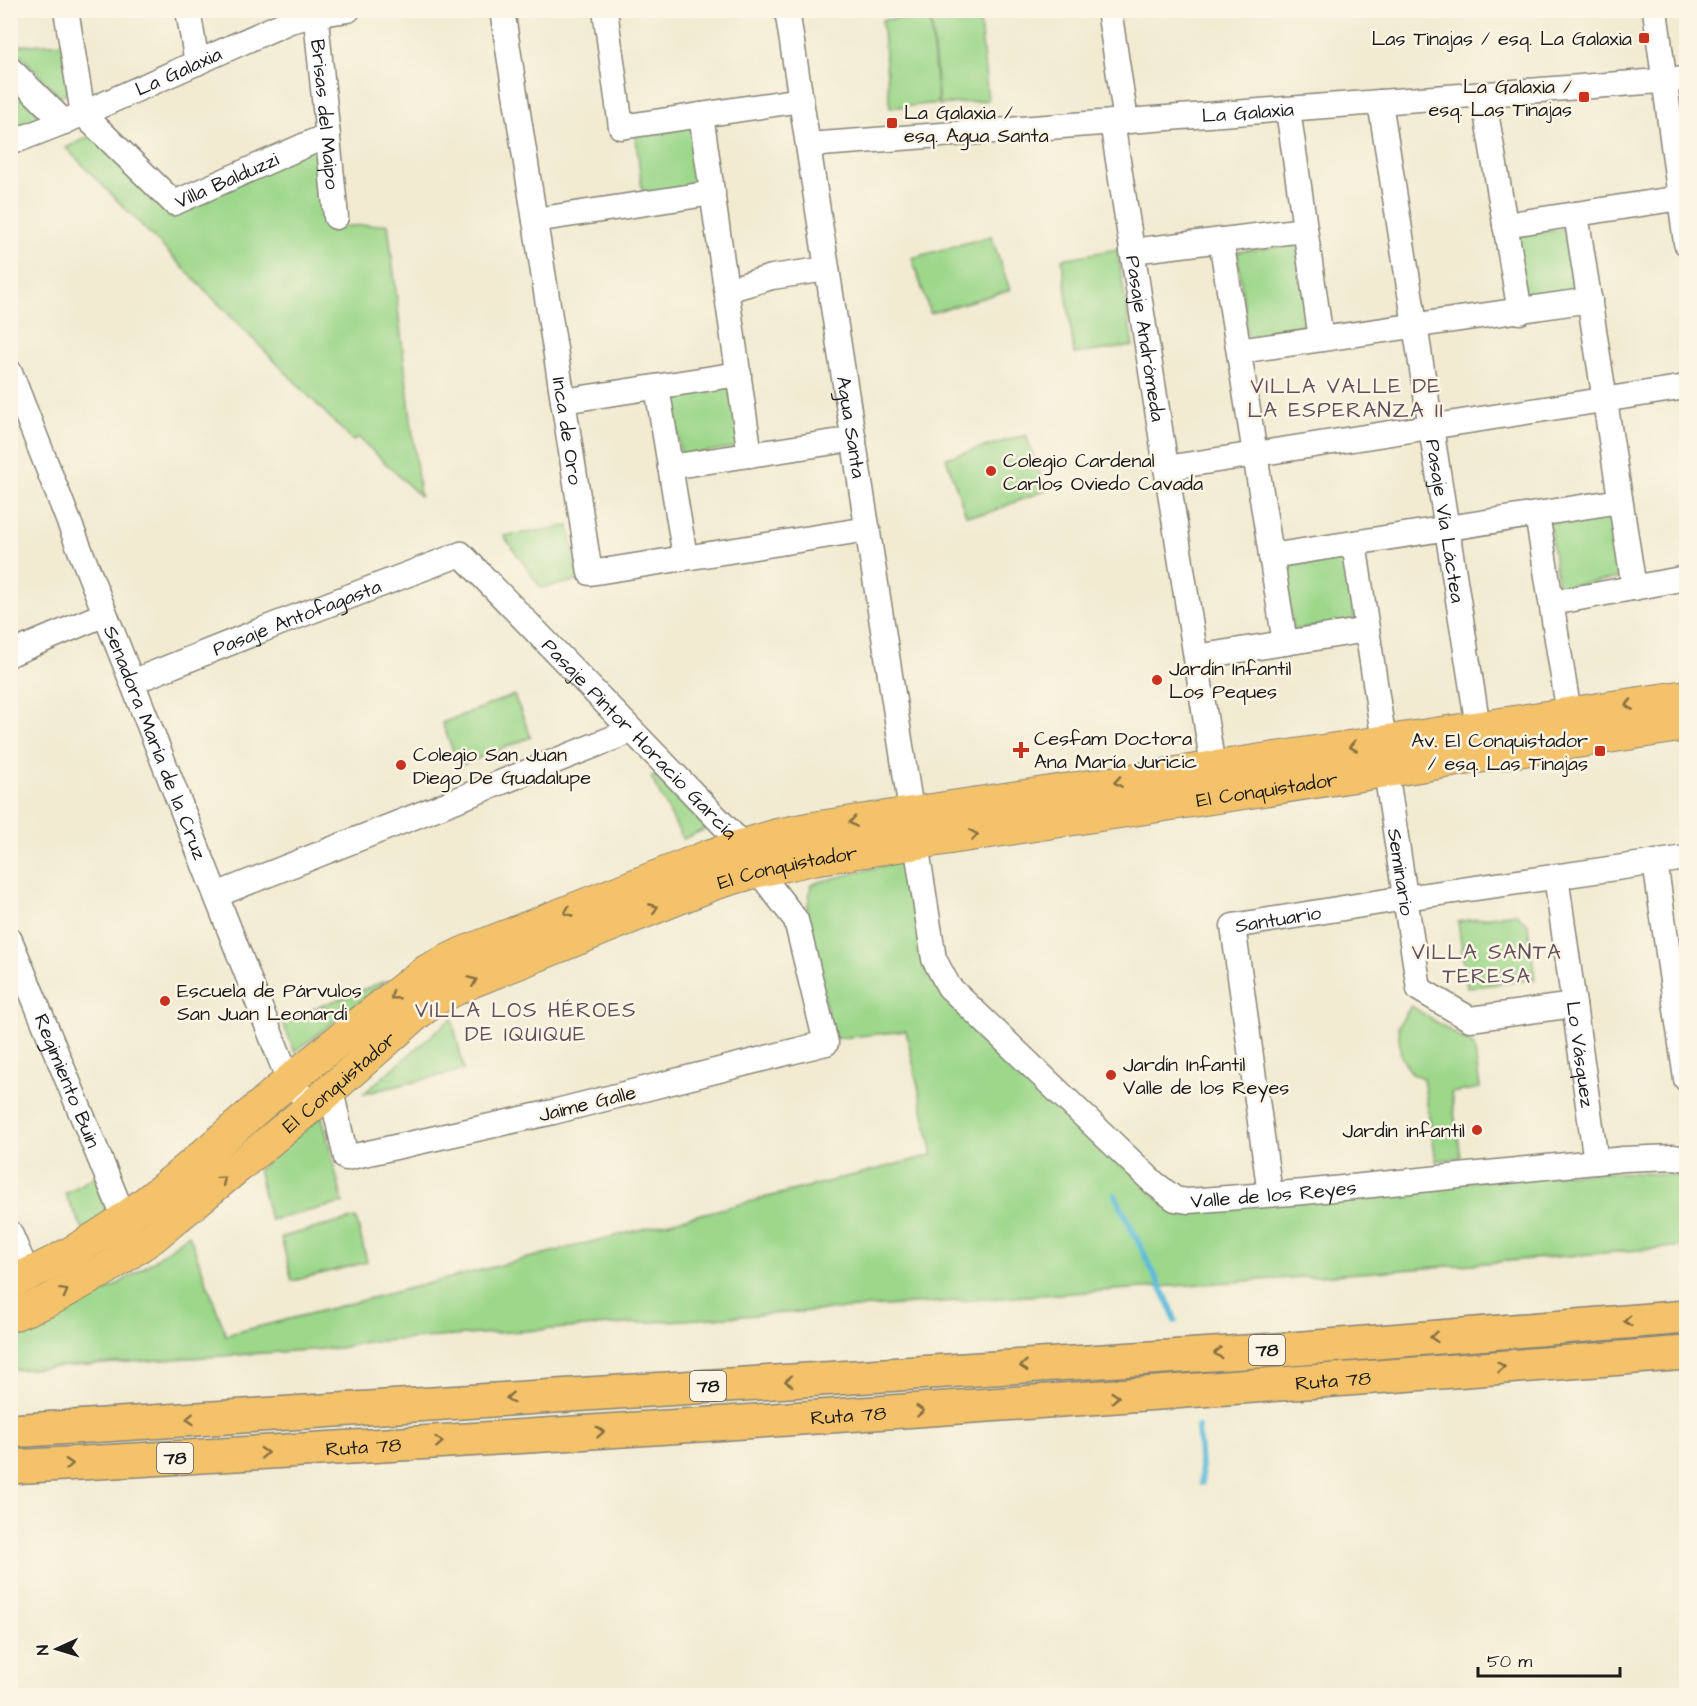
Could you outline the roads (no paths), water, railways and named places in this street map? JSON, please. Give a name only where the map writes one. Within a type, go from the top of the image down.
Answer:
[{"type":"highway","name":"Ruta 78","points":[[10,1431],[1291,1349],[1686,1317]]},
{"type":"highway","name":"Ruta 78","points":[[10,1467],[339,1449],[813,1418],[1297,1384],[1686,1353]]},
{"type":"main road","name":"El Conquistador","points":[[10,1316],[50,1300],[106,1269],[153,1237],[321,1098],[418,1013],[455,989],[714,884],[813,859],[916,844],[1385,757],[1478,727],[1686,696]]},
{"type":"main road","name":"El Conquistador","points":[[19,1278],[70,1254],[125,1220],[158,1195],[289,1081],[409,984],[445,961],[742,844],[813,828],[1213,767],[1385,757],[1686,725]]},
{"type":"street","points":[[66,10],[73,118]]},
{"type":"street","points":[[188,10],[197,63]]},
{"type":"street","name":"La Galaxia","points":[[10,143],[73,118],[290,21],[313,13],[348,10]]},
{"type":"street","name":"Inca de Oro","points":[[502,10],[590,573],[868,529]]},
{"type":"street","points":[[604,10],[621,127],[801,100]]},
{"type":"street","name":"Agua Santa","points":[[788,10],[916,844]]},
{"type":"street","name":"Pasaje Andrómeda","points":[[1109,10],[1132,251],[1213,767]]},
{"type":"street","points":[[1655,10],[1675,80],[1680,198],[1686,243]]},
{"type":"street","name":"Brisas del Maipo","points":[[313,13],[317,29],[336,217]]},
{"type":"street","points":[[10,69],[73,118]]},
{"type":"street","name":"La Galaxia","points":[[808,145],[1675,80]]},
{"type":"street","points":[[1483,95],[1520,312]]},
{"type":"street","name":"Pasaje Vía Láctea","points":[[1380,102],[1478,727]]},
{"type":"street","points":[[1288,110],[1321,339]]},
{"type":"street","points":[[701,115],[750,455]]},
{"type":"street","name":"Villa Balduzzi","points":[[73,118],[174,203],[327,135]]},
{"type":"street","points":[[535,220],[713,193]]},
{"type":"street","points":[[1505,225],[1680,198]]},
{"type":"street","points":[[1576,214],[1634,588]]},
{"type":"street","points":[[1132,251],[1304,230]]},
{"type":"street","points":[[1221,240],[1285,643]]},
{"type":"street","points":[[727,290],[772,277],[827,269]]},
{"type":"street","points":[[1239,351],[1520,312],[1590,300]]},
{"type":"street","name":"Senadora María de la Cruz","points":[[10,372],[289,1081],[321,1098]]},
{"type":"street","points":[[563,401],[739,374]]},
{"type":"street","points":[[657,387],[685,557]]},
{"type":"street","points":[[1166,468],[1686,387]]},
{"type":"street","points":[[670,467],[854,439]]},
{"type":"street","points":[[1271,556],[1620,501]]},
{"type":"street","points":[[1537,514],[1569,714]]},
{"type":"street","name":"Seminario","points":[[1354,543],[1419,989],[1470,1019],[1574,1005]]},
{"type":"street","name":"Pasaje Antofagasta","points":[[132,682],[461,554]]},
{"type":"street","name":"Pasaje Pintor Horacio García","points":[[461,554],[742,844],[758,872],[796,920],[826,1042]]},
{"type":"street","points":[[1552,603],[1686,578]]},
{"type":"street","points":[[10,654],[105,614]]},
{"type":"street","points":[[1196,657],[1367,630]]},
{"type":"street","points":[[216,894],[631,731]]},
{"type":"street","name":"Valle de los Reyes","points":[[916,844],[933,960],[958,998],[1165,1194],[1175,1200],[1188,1201],[1270,1194],[1596,1162],[1686,1159]]},
{"type":"street","name":"Santuario","points":[[1270,1194],[1233,926],[1405,898],[1686,858]]},
{"type":"street","points":[[1655,862],[1681,1005],[1686,1080]]},
{"type":"street","name":"Lo Vásquez","points":[[1556,876],[1596,1162]]},
{"type":"street","name":"Regimiento Buin","points":[[10,940],[125,1220]]},
{"type":"street","name":"Jaime Galle","points":[[321,1098],[346,1158],[553,1112],[826,1042]]},
{"type":"street","points":[[10,1233],[19,1278]]},
{"type":"waterway","points":[[1115,1195],[1171,1308],[1175,1321]]},
{"type":"waterway","points":[[1198,1427],[1202,1483]]},
{"type":"place","name":"Las Tinajas / esq. La Galaxia","points":[[1644,38]]},
{"type":"place","name":"La Galaxia / esq. Las Tinajas","points":[[1584,97]]},
{"type":"place","name":"La Galaxia / esq. Agua Santa","points":[[892,123]]},
{"type":"place","name":"Colegio Cardenal Carlos Oviedo Cavada","points":[[991,471]]},
{"type":"place","name":"Jardín Infantil Los Peques","points":[[1157,680]]},
{"type":"place","name":"Cesfam Doctora Ana María Juricic","points":[[1021,750]]},
{"type":"place","name":"Av. El Conquistador / esq. Las Tinajas","points":[[1600,751]]},
{"type":"place","name":"Colegio San Juan Diego De Guadalupe","points":[[401,765]]},
{"type":"place","name":"Escuela de Párvulos San Juan Leonardi","points":[[165,1001]]},
{"type":"place","name":"Jardín Infantil Valle de los Reyes","points":[[1111,1075]]},
{"type":"place","name":"Jardin infantil","points":[[1477,1130]]},
{"type":"district","name":"VILLA VALLE DE LA ESPERANZA II","points":[[1346,398]]},
{"type":"district","name":"VILLA SANTA TERESA","points":[[1487,964]]},
{"type":"district","name":"VILLA LOS HÉROES DE IQUIQUE","points":[[526,1022]]}]
